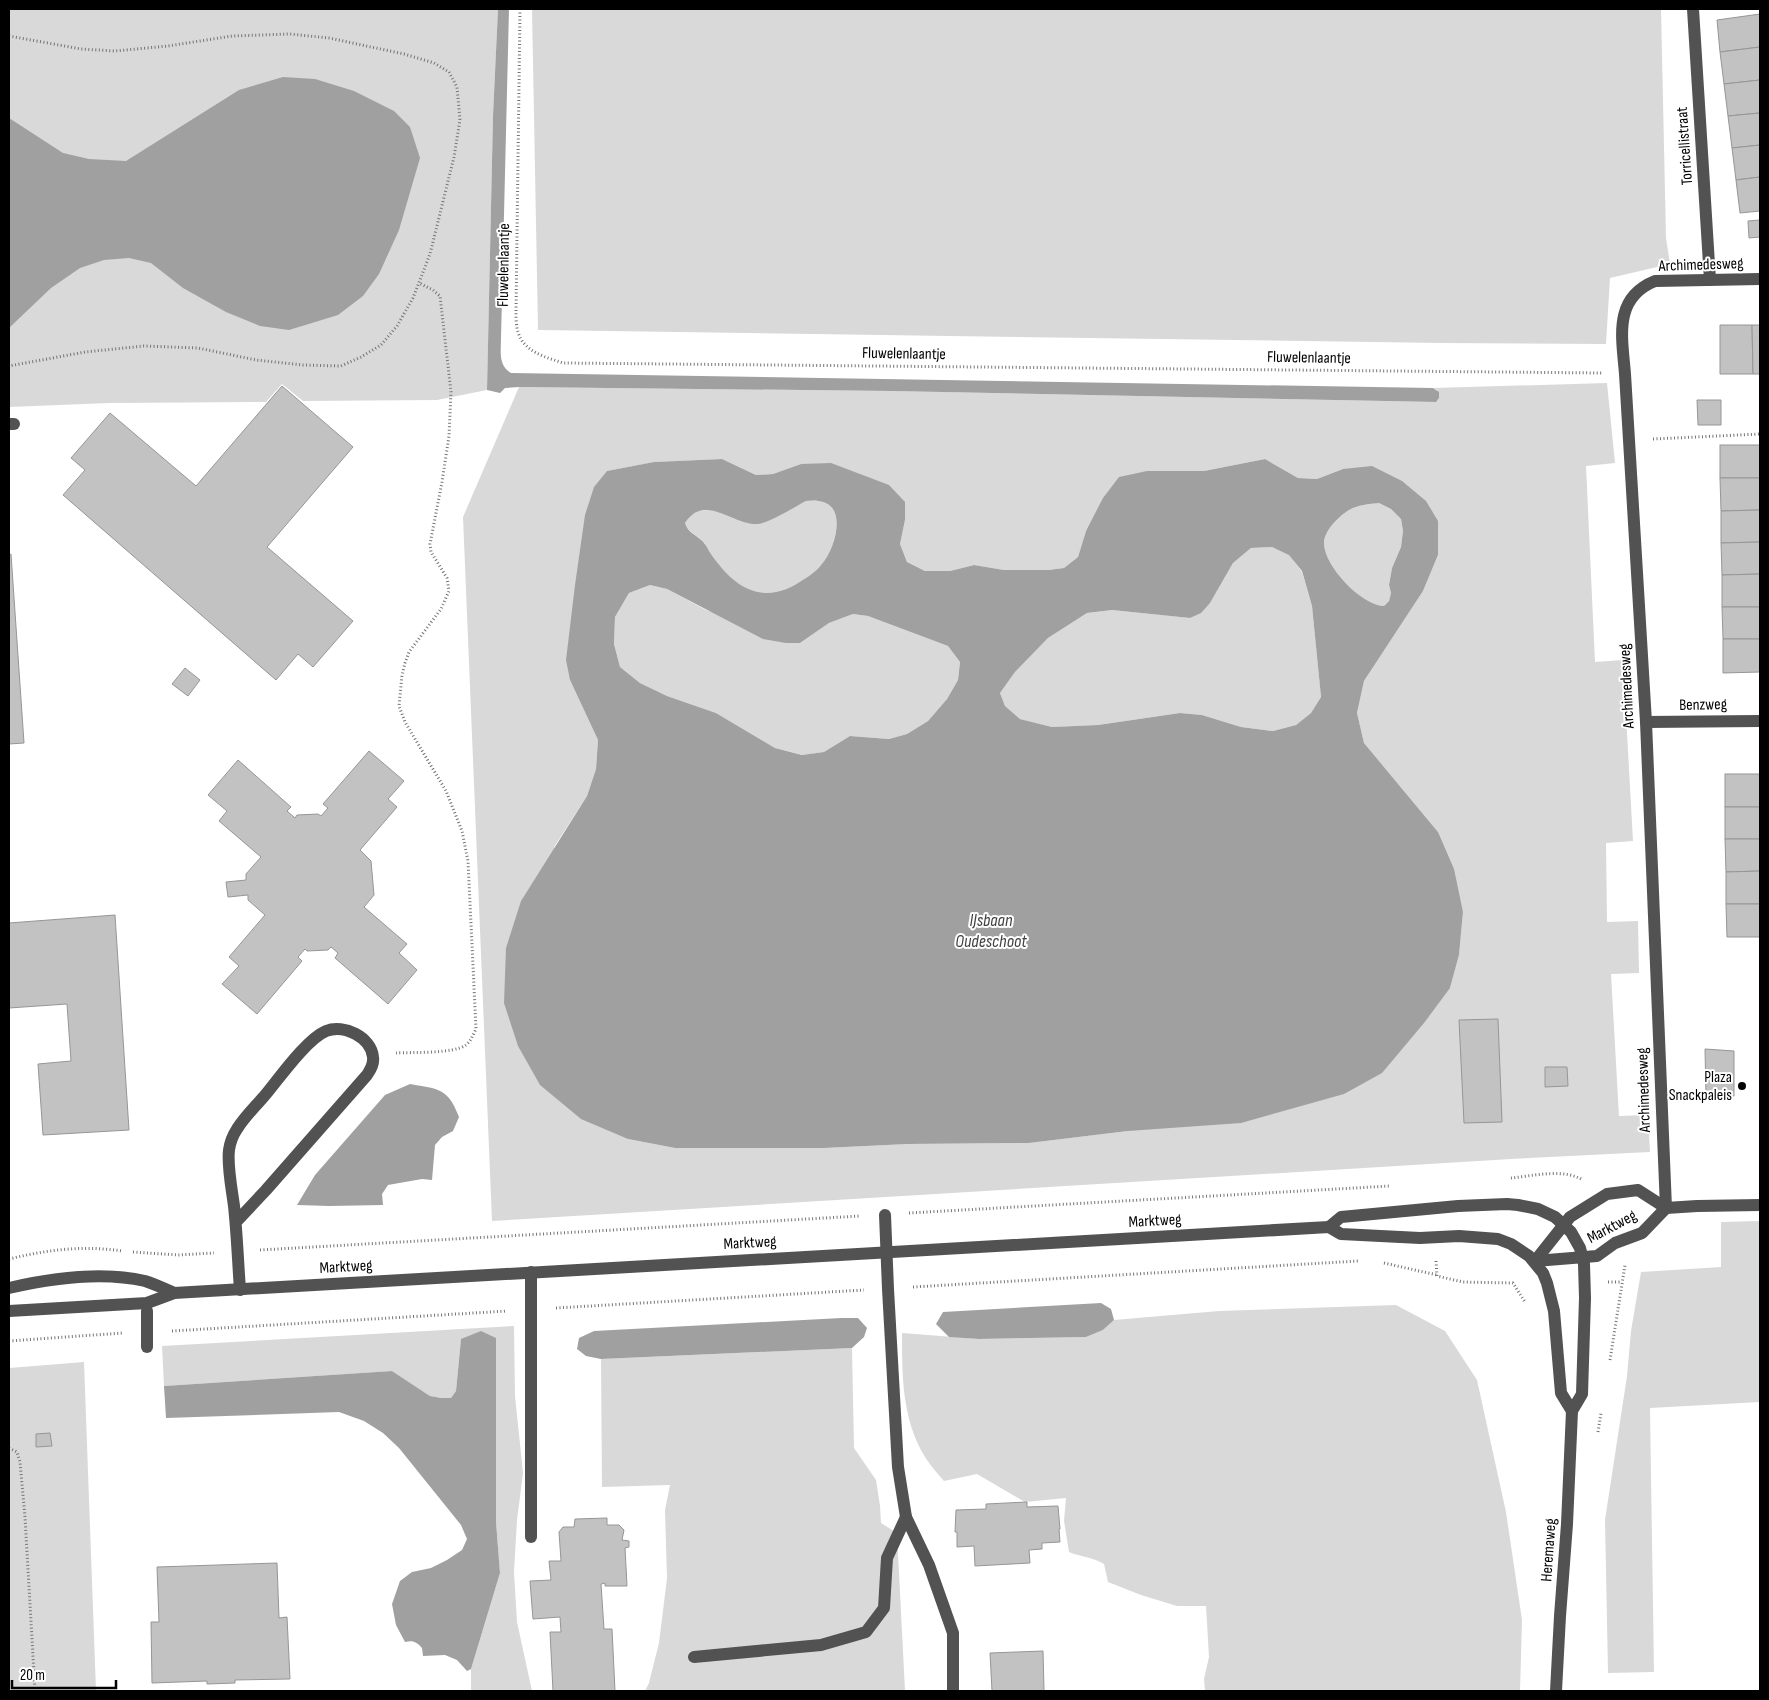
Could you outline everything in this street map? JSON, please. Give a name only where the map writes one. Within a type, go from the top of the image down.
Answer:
[{"type":"street","name":"Torricellistraat","points":[[1693,9],[1710,280]]},
{"type":"street","name":"Archimedesweg","points":[[1666,1208],[1646,722],[1621,326],[1624,312],[1638,291],[1655,281],[1760,279]]},
{"type":"street","name":"Benzweg","points":[[1646,722],[1760,721]]},
{"type":"street","points":[[236,1222],[362,1082],[371,1068],[373,1055],[364,1039],[351,1032],[338,1030],[324,1032],[303,1051],[237,1129],[229,1150],[240,1290]]},
{"type":"street","name":"Marktweg","points":[[9,1311],[147,1303],[174,1293],[1329,1227],[1341,1234],[1420,1238],[1460,1236],[1498,1239],[1517,1247],[1535,1261],[1597,1256],[1616,1242],[1642,1233],[1666,1208],[1638,1190],[1607,1194],[1571,1216],[1535,1261]]},
{"type":"street","name":"Marktweg","points":[[1329,1227],[1341,1217],[1433,1208],[1507,1204],[1538,1209],[1555,1217],[1564,1224]]},
{"type":"street","points":[[1666,1208],[1760,1205]]},
{"type":"street","points":[[885,1215],[898,1467],[906,1517],[929,1566],[953,1633],[953,1691]]},
{"type":"street","name":"Heremaweg","points":[[1556,1691],[1572,1411],[1582,1394],[1585,1298],[1583,1258],[1576,1239],[1564,1224]]},
{"type":"street","name":"Heremaweg","points":[[1535,1261],[1543,1272],[1554,1311],[1561,1393],[1572,1411]]},
{"type":"street","points":[[531,1272],[532,1537]]},
{"type":"street","name":"Marktweg","points":[[9,1288],[54,1280],[98,1277],[146,1281],[174,1293]]},
{"type":"street","points":[[147,1311],[147,1347]]},
{"type":"street","points":[[694,1658],[821,1645],[866,1632],[884,1608],[887,1558],[906,1517]]},
{"type":"path","name":"Fluwelenlaantje","points":[[520,9],[516,312],[518,332],[523,343],[535,353],[546,358],[563,363],[1625,374]]},
{"type":"path","points":[[9,36],[81,50],[115,52],[232,36],[290,34],[329,38],[434,63],[449,72],[457,87],[460,120],[454,157],[430,254],[413,298],[397,326],[381,345],[361,357],[341,366],[303,365],[256,360],[198,348],[144,346],[85,352],[9,366]]},
{"type":"path","points":[[373,1055],[456,1050],[471,1040],[476,1029],[468,861],[462,831],[446,791],[405,722],[399,706],[404,663],[409,652],[441,609],[449,591],[447,578],[431,552],[430,544],[449,436],[451,392],[440,296],[419,283]]},
{"type":"path","points":[[1629,440],[1760,434]]},
{"type":"path","points":[[9,1259],[38,1252],[68,1249],[110,1249],[178,1255],[1392,1185]]},
{"type":"path","points":[[1436,1260],[1437,1276]]},
{"type":"path","points":[[166,1331],[1360,1261]]},
{"type":"path","points":[[1380,1262],[1463,1282],[1514,1283],[1526,1304]]},
{"type":"path","points":[[1608,1367],[1625,1264]]},
{"type":"path","points":[[9,1341],[130,1333]]},
{"type":"path","points":[[1597,1434],[1602,1408]]},
{"type":"path","points":[[9,1448],[17,1452],[20,1462],[35,1691]]},
{"type":"shaded area","points":[[9,9],[498,9],[493,115],[487,390],[437,400],[303,401],[282,384],[266,402],[109,403],[9,407]]},
{"type":"shaded area","points":[[532,9],[1661,9],[1666,238],[1670,264],[1610,278],[1606,344],[538,330]]},
{"type":"shaded area","points":[[1607,383],[1615,463],[1586,466],[1595,662],[1623,660],[1633,841],[1606,843],[1607,922],[1638,921],[1639,973],[1611,974],[1619,1116],[1648,1115],[1650,1152],[492,1221],[463,517],[519,387],[891,391],[1435,402],[1439,398],[1437,390],[1433,388]],"holes":[[[722,459],[756,475],[773,474],[801,464],[905,520],[900,544],[907,562],[925,571],[950,571],[974,565],[1004,570],[1064,568],[1078,557],[1086,531],[1147,471],[1204,471],[1265,459],[1298,478],[1317,479],[1343,469],[1438,521],[1438,555],[1423,591],[1364,681],[1357,713],[1364,743],[1438,832],[1463,912],[1459,955],[1450,988],[1128,1131],[1029,1143],[908,1144],[824,1148],[675,1148],[628,1139],[554,847],[587,796],[596,769],[598,740],[570,680],[607,471],[655,462]]]},
{"type":"shaded area","points":[[806,501],[828,504],[834,510],[836,518],[835,539],[827,558],[817,570],[784,590],[771,593],[759,592],[737,582],[718,563],[704,543],[685,523],[697,511],[712,510],[727,514],[789,509]]},
{"type":"shaded area","points":[[1379,503],[1391,509],[1401,519],[1403,531],[1401,547],[1392,568],[1389,601],[1384,606],[1365,599],[1345,583],[1330,562],[1324,543],[1329,529],[1345,513],[1352,508]]},
{"type":"shaded area","points":[[1272,547],[1289,554],[1302,572],[1312,606],[1321,697],[1311,713],[1296,725],[1273,731],[1241,727],[1202,715],[1180,713],[1098,725],[1052,727],[1020,719],[1005,706],[1000,693],[1015,672],[1048,638],[1087,613],[1112,610],[1190,618],[1210,603],[1233,563],[1251,548]]},
{"type":"shaded area","points":[[650,585],[667,589],[706,610],[800,643],[829,623],[853,614],[868,616],[948,646],[960,662],[958,680],[947,699],[928,721],[907,734],[889,739],[850,736],[824,752],[803,755],[775,748],[716,713],[667,696],[640,683],[620,667],[614,644],[615,617],[629,593]]},
{"type":"shaded area","points":[[1760,1221],[1760,1402],[1650,1408],[1654,1672],[1608,1673],[1605,1520],[1641,1272],[1721,1267],[1721,1222]]},
{"type":"shaded area","points":[[1396,1305],[1445,1331],[1477,1380],[1506,1512],[1522,1620],[1520,1691],[1205,1691],[1204,1679],[1209,1657],[1206,1606],[1177,1606],[1108,1582],[1104,1564],[1069,1552],[1064,1521],[1066,1498],[1025,1502],[977,1474],[944,1481],[931,1466],[917,1443],[908,1412],[903,1381],[902,1333],[979,1339],[1086,1337],[1103,1330],[1114,1320],[1219,1311]]},
{"type":"shaded area","points":[[514,1326],[515,1396],[523,1473],[517,1520],[514,1572],[517,1622],[532,1691],[471,1691],[471,1669],[500,1573],[496,1522],[461,1339],[456,1391],[451,1398],[430,1396],[392,1371],[164,1386],[162,1346]]},
{"type":"shaded area","points":[[852,1348],[854,1448],[876,1480],[881,1523],[897,1533],[905,1691],[645,1691],[649,1683],[659,1643],[667,1578],[665,1510],[670,1485],[602,1487],[601,1359]]},
{"type":"shaded area","points":[[84,1362],[96,1691],[9,1691],[9,1368]]},
{"type":"water","points":[[498,9],[509,9],[501,353],[504,366],[511,373],[1433,388],[1439,392],[1439,398],[1436,402],[891,391],[519,387],[505,388],[500,393],[487,390],[493,115]]},
{"type":"water","points":[[283,77],[315,79],[354,91],[394,111],[410,127],[420,158],[399,230],[379,274],[363,296],[338,315],[289,330],[260,326],[226,312],[183,288],[151,263],[129,258],[104,260],[80,268],[51,288],[9,328],[9,118],[63,153],[89,159],[126,161],[239,90]]},
{"type":"water","name":"IJsbaan Oudeschoot","points":[[722,459],[756,475],[773,474],[801,464],[831,463],[889,485],[905,502],[905,520],[900,544],[907,562],[925,571],[950,571],[974,565],[1004,570],[1064,568],[1078,557],[1086,531],[1103,498],[1119,477],[1147,471],[1204,471],[1265,459],[1298,478],[1317,479],[1343,469],[1372,466],[1402,481],[1426,501],[1438,521],[1438,555],[1423,591],[1364,681],[1357,713],[1364,743],[1438,832],[1454,869],[1463,912],[1459,955],[1450,988],[1424,1023],[1382,1073],[1344,1094],[1241,1123],[1128,1131],[1029,1143],[908,1144],[824,1148],[675,1148],[628,1139],[581,1119],[540,1085],[518,1046],[504,1003],[506,948],[521,901],[587,796],[596,769],[598,740],[570,680],[566,660],[585,515],[594,487],[607,471],[654,462]],"holes":[[[806,501],[818,501],[828,504],[834,510],[836,528],[831,548],[820,567],[798,583],[784,590],[771,593],[759,592],[737,582],[718,563],[704,543],[689,530],[685,523],[693,514],[701,510],[719,512],[747,523],[756,524],[774,518]],[[1379,503],[1391,509],[1401,519],[1403,531],[1401,547],[1392,568],[1389,601],[1384,606],[1365,599],[1345,583],[1330,562],[1324,543],[1326,534],[1337,520],[1349,510]],[[1272,547],[1289,555],[1302,571],[1312,606],[1321,697],[1311,713],[1296,725],[1273,731],[1241,727],[1202,715],[1180,713],[1098,725],[1052,727],[1020,719],[1005,706],[1000,693],[1015,672],[1048,638],[1087,613],[1112,610],[1190,618],[1201,613],[1210,603],[1233,563],[1251,548]],[[650,585],[667,589],[763,639],[786,643],[800,643],[829,623],[853,614],[868,616],[948,646],[960,662],[958,680],[947,699],[928,721],[907,734],[889,739],[850,736],[824,752],[802,755],[775,748],[716,713],[667,696],[640,683],[620,667],[614,644],[615,617],[629,593]]]},
{"type":"water","points":[[410,1084],[435,1089],[446,1095],[451,1100],[459,1117],[453,1131],[442,1137],[435,1145],[432,1180],[422,1179],[388,1185],[382,1194],[383,1205],[297,1205],[315,1175],[385,1095]]},
{"type":"water","points":[[1101,1303],[1111,1309],[1114,1320],[1103,1330],[1086,1337],[979,1339],[949,1337],[936,1324],[943,1312]]},
{"type":"water","points":[[858,1318],[867,1328],[864,1337],[852,1348],[601,1359],[586,1356],[577,1349],[579,1338],[594,1331]]},
{"type":"water","points":[[481,1331],[496,1338],[496,1522],[500,1573],[471,1669],[467,1671],[457,1660],[445,1655],[423,1656],[422,1648],[415,1642],[405,1642],[396,1625],[392,1604],[400,1581],[412,1572],[431,1568],[447,1560],[462,1550],[467,1539],[461,1525],[399,1448],[383,1433],[364,1421],[339,1412],[166,1418],[164,1386],[392,1371],[430,1396],[451,1398],[456,1391],[461,1339]]},
{"type":"building","points":[[1760,14],[1760,47],[1720,52],[1717,20]]},
{"type":"building","points":[[1760,47],[1760,80],[1724,84],[1720,52]]},
{"type":"building","points":[[1760,80],[1760,113],[1728,116],[1724,84]]},
{"type":"building","points":[[1760,113],[1760,145],[1732,148],[1728,116]]},
{"type":"building","points":[[1760,145],[1760,177],[1736,180],[1732,148]]},
{"type":"building","points":[[1760,177],[1760,211],[1740,213],[1736,180]]},
{"type":"building","points":[[1760,220],[1760,237],[1749,238],[1748,221]]},
{"type":"building","points":[[1720,325],[1752,325],[1753,374],[1720,374]]},
{"type":"building","points":[[1752,325],[1760,325],[1760,374],[1753,374]]},
{"type":"building","points":[[282,386],[353,447],[267,547],[353,621],[313,667],[298,654],[276,680],[63,495],[85,470],[71,458],[110,413],[196,486]]},
{"type":"building","points":[[1697,400],[1721,400],[1721,425],[1698,425]]},
{"type":"building","points":[[1720,445],[1760,445],[1760,478],[1720,478]]},
{"type":"building","points":[[1720,478],[1760,478],[1760,510],[1721,511]]},
{"type":"building","points":[[1760,510],[1760,542],[1721,543],[1721,511]]},
{"type":"building","points":[[1760,542],[1760,574],[1722,575],[1721,543]]},
{"type":"building","points":[[11,554],[24,743],[9,744],[9,555]]},
{"type":"building","points":[[1760,574],[1760,607],[1722,607],[1722,575]]},
{"type":"building","points":[[1722,607],[1760,607],[1760,639],[1723,639]]},
{"type":"building","points":[[1723,639],[1760,639],[1760,672],[1723,673]]},
{"type":"building","points":[[185,668],[200,680],[188,696],[172,684]]},
{"type":"building","points":[[369,751],[404,781],[388,799],[397,807],[360,850],[371,861],[374,895],[364,907],[407,944],[399,953],[417,970],[388,1004],[335,958],[338,953],[331,947],[328,950],[307,951],[305,949],[298,957],[302,961],[257,1014],[222,984],[239,966],[229,957],[265,915],[248,900],[248,895],[228,897],[226,882],[246,880],[246,874],[261,857],[219,821],[227,811],[208,795],[238,760],[291,807],[287,811],[295,818],[297,815],[318,814],[321,816],[328,808],[323,804]]},
{"type":"building","points":[[1725,774],[1760,774],[1760,807],[1725,807]]},
{"type":"building","points":[[1725,807],[1760,807],[1760,839],[1725,839]]},
{"type":"building","points":[[1725,839],[1760,839],[1760,871],[1726,872]]},
{"type":"building","points":[[1760,871],[1760,904],[1726,904],[1726,872]]},
{"type":"building","points":[[1726,904],[1760,904],[1760,937],[1727,937]]},
{"type":"building","points":[[115,915],[129,1130],[43,1135],[38,1064],[71,1061],[67,1004],[9,1008],[9,923]]},
{"type":"building","points":[[1498,1019],[1502,1122],[1464,1123],[1459,1020]]},
{"type":"building","points":[[1705,1049],[1734,1051],[1734,1096],[1706,1096]]},
{"type":"building","points":[[1545,1067],[1567,1067],[1568,1086],[1545,1087]]},
{"type":"building","points":[[50,1433],[52,1446],[36,1447],[36,1434]]},
{"type":"building","points":[[1027,1502],[1027,1507],[1058,1506],[1060,1529],[1060,1542],[1042,1543],[1042,1549],[1029,1550],[1030,1563],[975,1566],[974,1546],[957,1547],[957,1532],[955,1532],[956,1510],[986,1509],[986,1504]]},
{"type":"building","points":[[607,1518],[607,1525],[619,1525],[624,1530],[622,1540],[629,1541],[629,1547],[625,1548],[627,1586],[605,1586],[605,1583],[601,1584],[604,1629],[612,1629],[615,1691],[553,1691],[550,1632],[561,1632],[560,1617],[533,1619],[530,1581],[551,1580],[549,1561],[561,1561],[559,1532],[563,1527],[574,1527],[575,1519]]},
{"type":"building","points":[[277,1563],[279,1618],[287,1617],[290,1679],[235,1680],[235,1683],[207,1684],[207,1681],[152,1683],[151,1622],[159,1622],[157,1567]]},
{"type":"building","points":[[1043,1651],[1044,1691],[992,1691],[990,1653]]},
{"type":"place","name":"Plaza Snackpaleis","points":[[1742,1086]]}]
